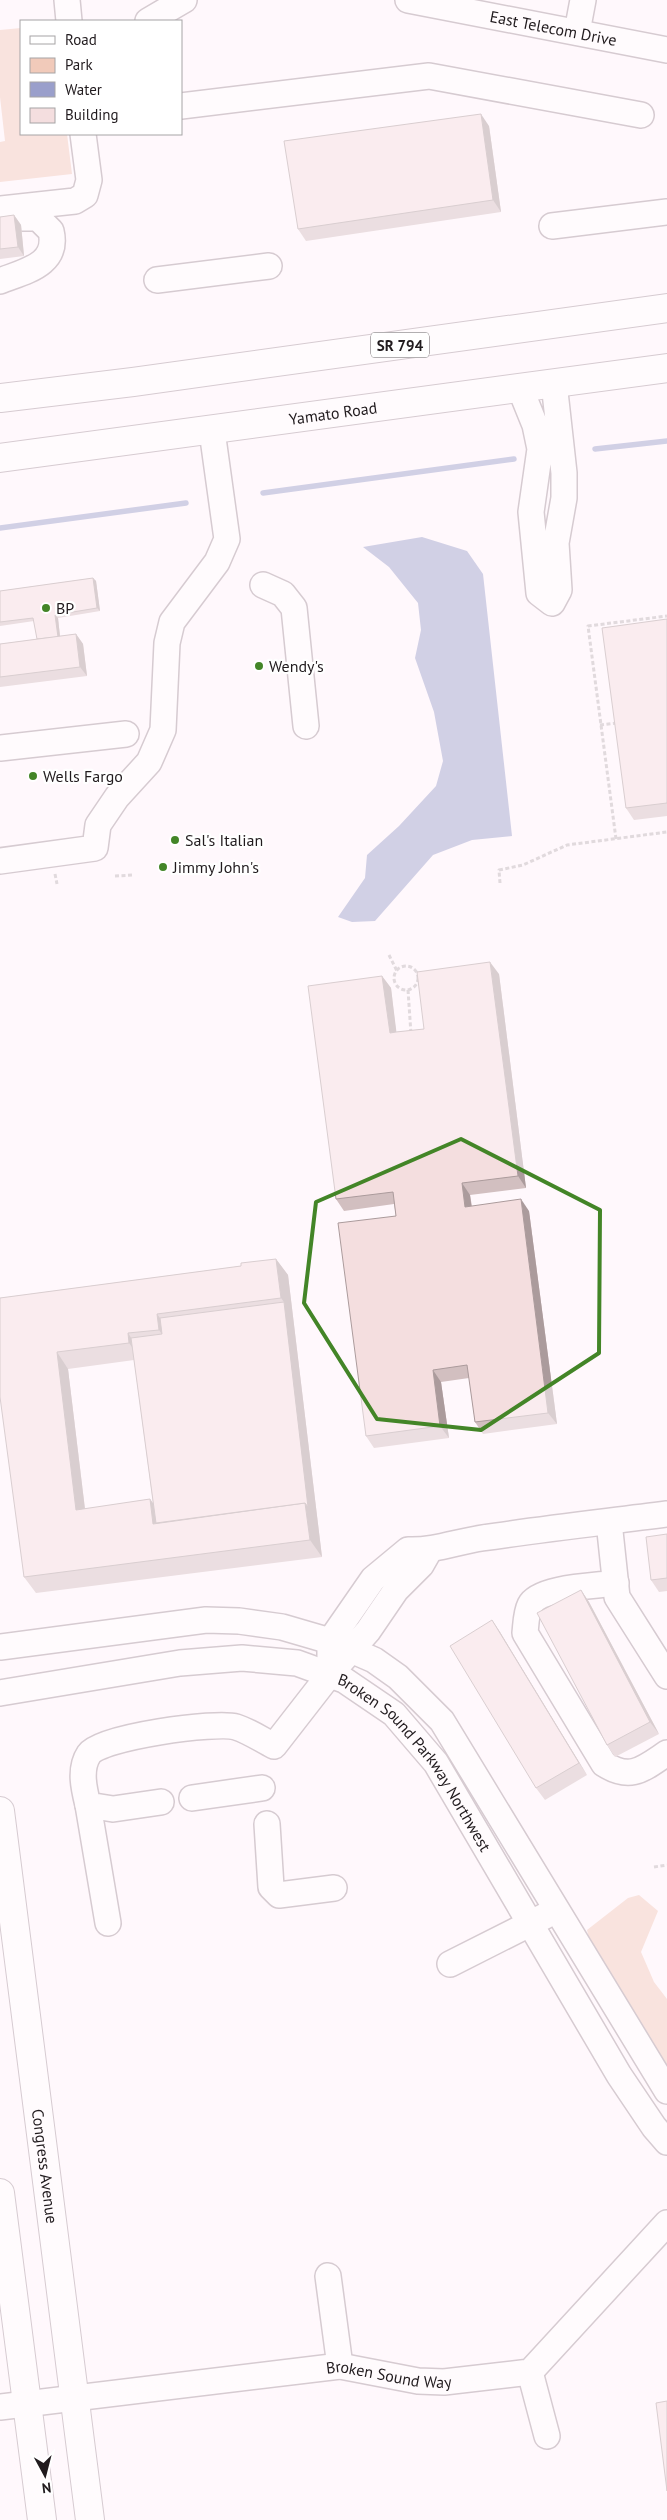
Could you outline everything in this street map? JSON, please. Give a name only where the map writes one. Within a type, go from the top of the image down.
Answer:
[{"type":"main road","name":"SR 794","points":[[0,398],[134,382],[667,308]]},
{"type":"main road","name":"Yamato Road","points":[[0,458],[212,431],[667,368]]},
{"type":"main road","name":"Congress Avenue","points":[[0,1811],[37,2402],[42,2520]]},
{"type":"main road","name":"Congress Avenue","points":[[0,2193],[37,2402],[90,2520]]},
{"type":"street","points":[[66,0],[69,20]]},
{"type":"street","points":[[150,20],[184,0]]},
{"type":"street","name":"East Telecom Drive","points":[[408,0],[667,50]]},
{"type":"street","points":[[577,32],[583,0]]},
{"type":"street","points":[[182,106],[429,76],[640,114]]},
{"type":"street","points":[[0,209],[75,201],[85,195],[89,180],[84,135]]},
{"type":"street","points":[[552,226],[667,212]]},
{"type":"street","points":[[0,219],[26,216],[38,218],[51,231],[53,239],[49,255],[40,265],[0,281]]},
{"type":"street","points":[[156,280],[270,266]]},
{"type":"street","points":[[520,388],[535,425],[540,449],[531,512],[539,592],[552,603],[559,590],[556,543],[564,498],[564,472],[554,383]]},
{"type":"street","points":[[0,861],[95,848],[98,825],[117,797],[149,762],[157,747],[163,730],[167,643],[172,622],[217,562],[226,539],[212,431]]},
{"type":"street","points":[[263,585],[283,594],[294,608],[306,726]]},
{"type":"street","points":[[0,748],[126,734]]},
{"type":"street","points":[[108,1923],[88,1805],[83,1787],[84,1768],[90,1753],[103,1744],[124,1738],[211,1726],[236,1727],[274,1746],[330,1674],[341,1646],[374,1579],[408,1550],[429,1551],[446,1545],[481,1538],[667,1514]]},
{"type":"street","points":[[609,1522],[618,1597],[667,1676]]},
{"type":"street","points":[[616,1583],[554,1591],[538,1597],[530,1605],[525,1633],[604,1764],[617,1772],[630,1774],[646,1768],[667,1753]]},
{"type":"street","name":"Broken Sound Parkway Northwest","points":[[0,1647],[206,1620],[239,1621],[282,1628],[341,1646],[374,1660],[398,1677],[442,1721],[667,2091]]},
{"type":"street","name":"Broken Sound Parkway Northwest","points":[[0,1692],[180,1664],[234,1658],[291,1662],[344,1680],[394,1714],[436,1763],[619,2075],[654,2128],[667,2142]]},
{"type":"street","points":[[192,1798],[262,1788]]},
{"type":"street","points":[[88,1805],[113,1809],[160,1802]]},
{"type":"street","points":[[267,1824],[271,1887],[274,1893],[279,1895],[334,1888]]},
{"type":"street","points":[[450,1964],[532,1924],[556,1910]]},
{"type":"street","points":[[547,2436],[530,2372],[667,2224]]},
{"type":"street","points":[[328,2276],[340,2366]]},
{"type":"street","name":"Broken Sound Way","points":[[37,2402],[340,2366],[418,2381],[444,2382],[530,2372]]},
{"type":"path","points":[[616,839],[588,626],[667,616]]},
{"type":"path","points":[[600,725],[622,722]]},
{"type":"path","points":[[500,883],[498,870],[523,865],[567,845],[667,832]]},
{"type":"path","points":[[55,870],[57,884]]},
{"type":"path","points":[[115,876],[133,875]]},
{"type":"path","points":[[389,955],[397,971]]},
{"type":"path","points":[[405,966],[410,967],[417,973],[418,982],[408,990],[399,988],[394,980],[397,971],[405,966]]},
{"type":"path","points":[[408,990],[412,1028],[408,1041]]},
{"type":"path","points":[[654,1867],[667,1865]]},
{"type":"highlighted area","points":[[461,1139],[600,1210],[599,1353],[481,1430],[377,1419],[304,1303],[316,1202]]},
{"type":"green space","points":[[20,28],[20,135],[67,135],[72,174],[0,182],[0,142],[5,141],[0,97],[0,30]]},
{"type":"green space","points":[[639,1895],[658,1911],[641,1952],[654,1982],[667,1999],[667,2075],[596,1967],[587,1930],[628,1898]]},
{"type":"water","points":[[422,537],[467,551],[483,574],[512,836],[472,840],[433,855],[375,921],[352,922],[338,917],[365,878],[367,855],[399,826],[436,786],[443,761],[434,712],[415,658],[421,630],[418,603],[389,567],[363,547]]},
{"type":"building","points":[[481,114],[493,200],[298,229],[284,141]]},
{"type":"building","points":[[14,215],[18,247],[0,249],[0,217]]},
{"type":"building","points":[[93,578],[97,608],[55,615],[58,637],[37,639],[33,618],[0,622],[0,591]]},
{"type":"building","points":[[667,619],[667,803],[626,808],[602,628]]},
{"type":"building","points":[[76,634],[80,667],[0,677],[0,644]]},
{"type":"building","points":[[490,962],[518,1176],[462,1183],[465,1207],[521,1199],[548,1413],[475,1422],[467,1365],[433,1370],[440,1426],[366,1436],[338,1223],[396,1216],[393,1192],[336,1199],[308,986],[382,976],[390,1033],[424,1029],[417,972]]},
{"type":"building","points":[[276,1259],[281,1298],[157,1314],[159,1330],[128,1333],[129,1343],[57,1352],[76,1510],[150,1499],[153,1524],[305,1503],[310,1540],[24,1577],[0,1397],[0,1298],[241,1266],[241,1263]]},
{"type":"building","points":[[284,1302],[308,1507],[305,1503],[156,1523],[131,1338],[162,1334],[160,1318]]},
{"type":"building","points":[[667,1534],[667,1578],[651,1580],[646,1537]]},
{"type":"building","points":[[581,1590],[650,1722],[607,1745],[537,1613]]},
{"type":"building","points":[[492,1620],[579,1763],[536,1788],[450,1646]]},
{"type":"building","points":[[667,2401],[667,2491],[656,2403]]},
{"type":"waterway","points":[[595,449],[667,441]]},
{"type":"waterway","points":[[263,493],[514,459]]},
{"type":"waterway","points":[[0,528],[186,503]]},
{"type":"place","name":"BP","points":[[46,608]]},
{"type":"place","name":"Wendy's","points":[[259,666]]},
{"type":"place","name":"Wells Fargo","points":[[33,776]]},
{"type":"place","name":"Sal's Italian","points":[[175,840]]},
{"type":"place","name":"Jimmy John's","points":[[163,867]]}]
